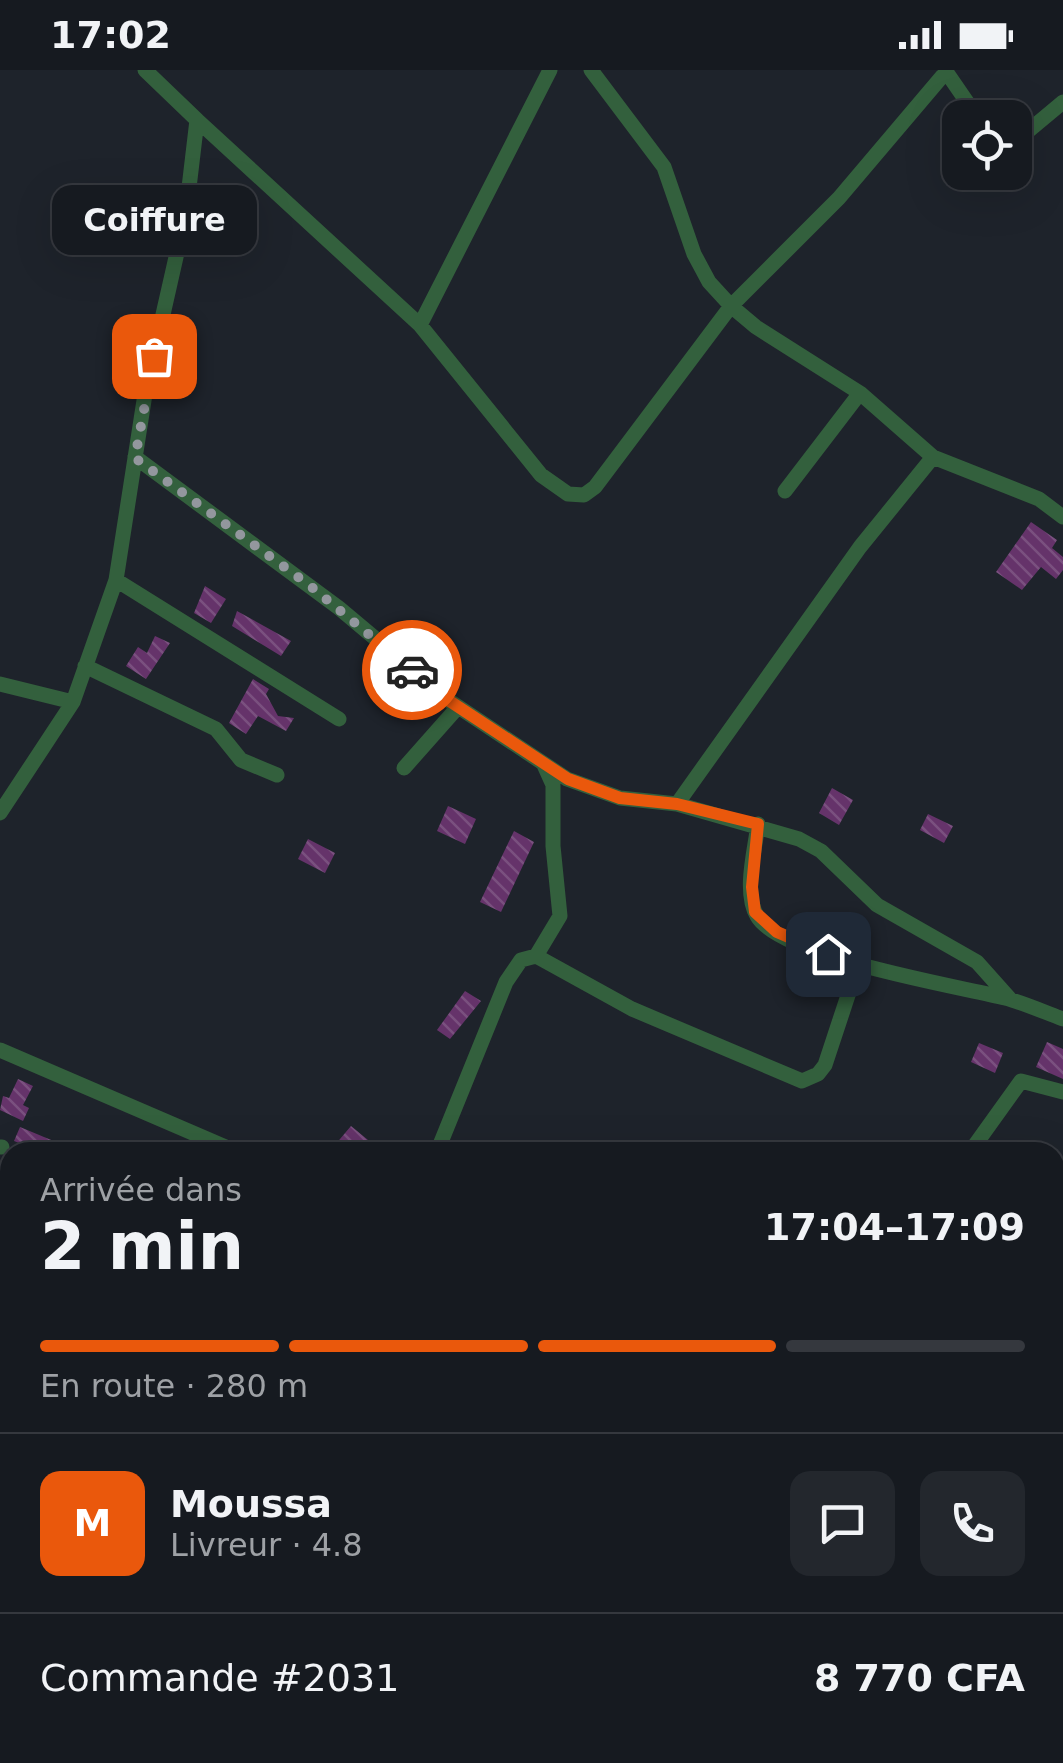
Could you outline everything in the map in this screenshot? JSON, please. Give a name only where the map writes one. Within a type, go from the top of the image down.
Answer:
[{"type":"street","points":[[145,70],[420,325],[542,475],[568,494],[584,495],[596,487],[731,306],[839,198],[946,72],[965,100]]},
{"type":"street","points":[[420,325],[550,70]]},
{"type":"street","points":[[591,70],[664,167],[694,254],[709,282],[731,306],[756,327],[860,393],[933,457],[1039,499],[1063,517]]},
{"type":"street","points":[[1032,128],[1063,102]]},
{"type":"street","points":[[0,813],[73,702],[116,580],[135,458],[186,213],[196,120]]},
{"type":"street","points":[[785,491],[860,393]]},
{"type":"street","points":[[677,804],[860,547],[933,457]]},
{"type":"street","points":[[135,458],[339,608],[458,707],[544,763],[593,790],[677,804],[758,824],[822,851],[877,905],[977,962],[1010,999]]},
{"type":"street","points":[[116,580],[340,719]]},
{"type":"street","points":[[86,666],[216,729],[241,760],[277,775]]},
{"type":"street","points":[[0,684],[73,702]]},
{"type":"street","points":[[404,768],[458,707]]},
{"type":"street","points":[[536,956],[560,916],[552,846],[554,785],[544,763]]},
{"type":"street","points":[[758,824],[752,887],[759,920],[798,942],[858,965],[1010,999],[1063,1019]]},
{"type":"street","points":[[440,1142],[506,982],[521,960],[536,956],[632,1009],[802,1081],[818,1074],[825,1065],[858,965]]},
{"type":"street","points":[[0,1050],[214,1142]]},
{"type":"street","points":[[977,1142],[1022,1081],[1063,1092]]},
{"type":"building","points":[[1031,522],[1057,540],[1052,548],[1063,557],[1063,570],[1056,579],[1041,567],[1022,590],[996,572]]},
{"type":"building","points":[[205,586],[226,599],[211,623],[194,613]]},
{"type":"building","points":[[237,611],[291,641],[281,656],[232,626]]},
{"type":"building","points":[[155,636],[170,643],[146,679],[126,666],[138,647],[147,653]]},
{"type":"building","points":[[253,679],[269,689],[266,694],[278,716],[294,718],[286,731],[258,716],[246,734],[229,723]]},
{"type":"building","points":[[832,788],[853,800],[839,825],[819,813]]},
{"type":"building","points":[[448,806],[476,819],[465,844],[437,831]]},
{"type":"building","points":[[928,814],[953,826],[944,843],[920,830]]},
{"type":"building","points":[[514,831],[534,842],[501,912],[480,902]]},
{"type":"building","points":[[308,839],[335,853],[325,873],[298,859]]},
{"type":"building","points":[[465,991],[481,1001],[450,1039],[437,1030]]},
{"type":"building","points":[[1047,1042],[1063,1049],[1063,1079],[1036,1067]]},
{"type":"building","points":[[979,1043],[1003,1053],[995,1073],[971,1062]]},
{"type":"building","points":[[18,1079],[33,1086],[23,1105],[29,1108],[23,1121],[0,1110],[3,1096],[9,1098]]},
{"type":"building","points":[[351,1126],[368,1140],[366,1142],[337,1142]]},
{"type":"building","points":[[20,1127],[56,1142],[17,1142]]},
{"type":"way so far","points":[[154,356],[135,458],[309,585],[412,670]]},
{"type":"place","name":"Coiffure","points":[[154,356]]},
{"type":"route","points":[[412,670],[451,702],[568,779],[620,798],[677,804],[758,824],[752,887],[759,920],[828,954]]}]
